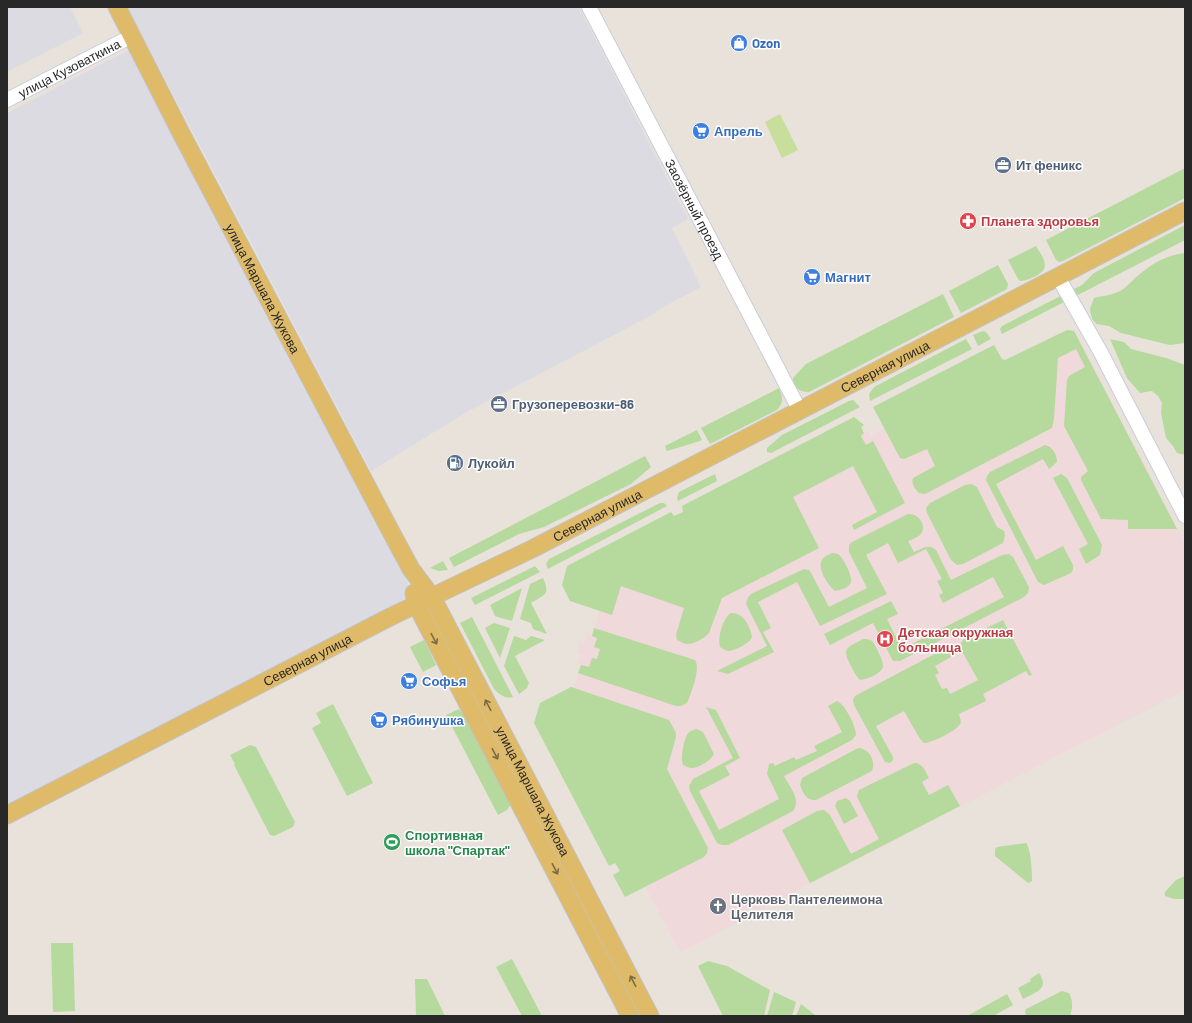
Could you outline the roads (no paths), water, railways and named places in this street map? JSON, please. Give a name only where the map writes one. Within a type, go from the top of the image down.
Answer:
[{"type":"main road","name":"улица Маршала Жукова","points":[[117,7],[182,135],[411,569],[432,597],[477,682],[650,1016]]},
{"type":"main road","name":"Северная улица","points":[[7,815],[416,604],[532,549],[1185,211]]},
{"type":"main road","name":"улица Маршала Жукова","points":[[411,569],[416,604],[630,1016]]},
{"type":"main road","points":[[462,691],[477,682]]},
{"type":"street","name":"Заозёрный проезд","points":[[589,7],[800,411]]},
{"type":"street","name":"улица Кузоваткина","points":[[7,100],[132,36]]},
{"type":"street","points":[[1058,277],[1100,351],[1185,516]]},
{"type":"place","name":"Ozon","points":[[739,43]]},
{"type":"place","name":"Апрель","points":[[701,131]]},
{"type":"place","name":"Ит феникс","points":[[1003,165]]},
{"type":"place","name":"Планета здоровья","points":[[968,221]]},
{"type":"place","name":"Магнит","points":[[812,277]]},
{"type":"place","name":"Грузоперевозки-86","points":[[499,404]]},
{"type":"place","name":"Лукойл","points":[[455,463]]},
{"type":"place","name":"Детская окружная больница","points":[[885,639]]},
{"type":"place","name":"Софья","points":[[409,681]]},
{"type":"place","name":"Рябинушка","points":[[379,720]]},
{"type":"place","name":"Спортивная школа \"Спартак\"","points":[[392,842]]},
{"type":"place","name":"Церковь Пантелеимона Целителя","points":[[718,906]]}]
